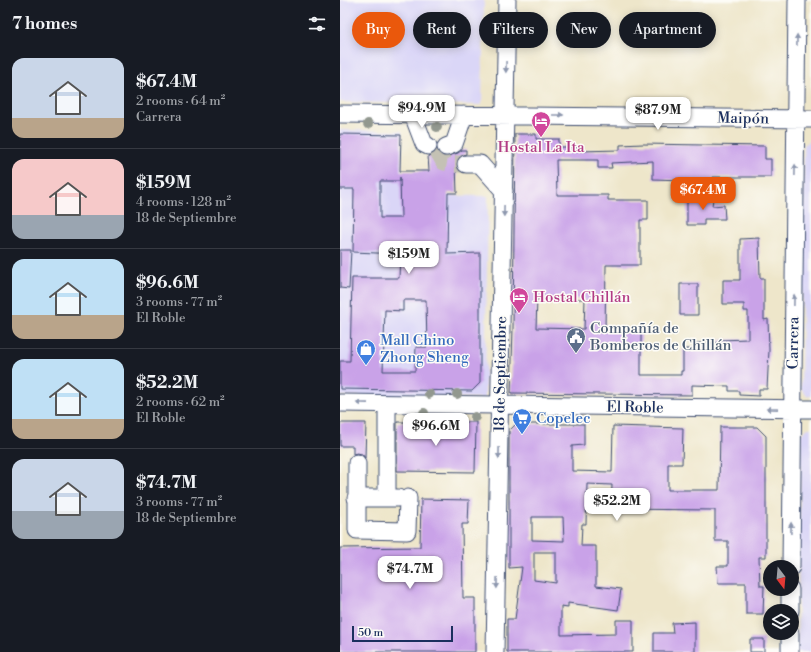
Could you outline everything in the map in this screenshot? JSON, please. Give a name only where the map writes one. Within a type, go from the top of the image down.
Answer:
[{"type":"street","name":"18 de Septiembre","points":[[495,652],[507,0]]},
{"type":"street","name":"Carrera","points":[[791,560],[792,409],[803,119],[797,0]]},
{"type":"street","name":"Maipón","points":[[340,114],[505,116],[558,115],[803,119]]},
{"type":"street","points":[[412,115],[424,144],[428,146]]},
{"type":"street","points":[[446,147],[454,144],[464,115]]},
{"type":"street","points":[[466,164],[480,164],[504,190]]},
{"type":"street","name":"El Roble","points":[[340,403],[811,410]]},
{"type":"street","points":[[387,404],[387,498]]},
{"type":"street","points":[[356,498],[412,498],[407,531],[357,530],[356,498],[357,463]]},
{"type":"street","points":[[790,640],[790,652]]},
{"type":"shaded area","points":[[340,0],[484,0],[484,12],[479,12],[479,48],[483,48],[482,105],[340,102]]},
{"type":"shaded area","points":[[340,130],[402,131],[401,195],[488,196],[485,398],[340,396]]},
{"type":"shaded area","points":[[811,140],[811,396],[807,396],[801,389],[804,145]]},
{"type":"shaded area","points":[[808,428],[811,428],[811,652],[797,652],[797,640],[799,640],[798,604],[801,434]]},
{"type":"building","points":[[340,134],[401,135],[400,171],[429,171],[428,156],[433,155],[437,151],[440,155],[445,157],[458,153],[462,150],[466,150],[466,154],[457,159],[457,193],[448,193],[447,254],[480,253],[480,383],[472,391],[340,389],[340,361],[350,361],[352,278],[399,278],[400,254],[353,252],[354,189],[340,189]],"holes":[[[400,177],[401,218],[380,218],[380,181],[400,181]],[[403,300],[426,300],[427,347],[416,347],[415,371],[383,371],[385,310],[403,311]]]},
{"type":"building","points":[[515,134],[536,134],[536,139],[559,139],[559,147],[579,147],[579,151],[620,150],[620,145],[643,144],[765,146],[765,159],[771,159],[771,177],[713,177],[713,181],[653,179],[653,161],[611,163],[612,168],[598,168],[598,160],[556,160],[557,195],[608,195],[608,200],[648,200],[648,220],[640,220],[640,265],[606,265],[605,329],[641,330],[641,375],[681,375],[681,371],[683,371],[683,349],[696,349],[696,343],[720,343],[720,340],[748,339],[748,311],[744,311],[744,304],[723,304],[723,280],[740,280],[740,239],[759,238],[760,278],[764,278],[764,320],[768,319],[769,350],[767,389],[759,389],[759,396],[739,395],[739,391],[729,391],[729,386],[692,385],[692,395],[511,393]],"holes":[[[537,299],[585,299],[584,329],[536,328]]]},
{"type":"building","points":[[687,199],[713,199],[712,206],[724,205],[725,219],[704,219],[704,225],[687,225]]},
{"type":"building","points":[[340,250],[351,250],[349,289],[340,288]]},
{"type":"building","points":[[680,284],[698,284],[698,315],[680,315]]},
{"type":"building","points":[[397,422],[476,422],[475,472],[397,471]]},
{"type":"building","points":[[340,423],[366,423],[365,458],[362,454],[353,454],[353,446],[340,446]]},
{"type":"building","points":[[516,424],[584,424],[584,445],[572,446],[572,471],[612,472],[613,426],[683,428],[682,464],[668,464],[668,490],[719,490],[720,427],[757,427],[766,436],[766,557],[759,557],[760,586],[763,586],[763,614],[746,614],[746,583],[718,583],[717,566],[728,566],[728,541],[715,541],[715,510],[611,509],[612,485],[587,484],[586,524],[582,524],[581,546],[596,546],[596,586],[621,589],[618,610],[568,603],[568,607],[561,606],[561,635],[616,634],[616,620],[633,620],[633,652],[507,652],[507,619],[515,619],[522,567],[509,568],[509,431]],"holes":[[[532,517],[563,517],[564,541],[532,540]],[[534,552],[556,552],[556,583],[534,580]]]},
{"type":"building","points":[[421,499],[469,500],[468,524],[462,524],[463,598],[475,598],[475,652],[340,652],[340,548],[420,547]]},
{"type":"building","points":[[695,622],[695,652],[654,652],[654,633],[673,633],[672,623]]},
{"type":"building","points":[[750,639],[764,640],[764,652],[750,652]]},
{"type":"tunnel","points":[[437,150],[444,162],[466,164]]},
{"type":"place","name":"Hostal La Ita","points":[[541,138]]},
{"type":"place","name":"Hostal Chillán","points":[[519,314]]},
{"type":"place","name":"Compañía de Bomberos de Chillán","points":[[576,354]]},
{"type":"place","name":"Mall Chino Zhong Sheng","points":[[366,366]]},
{"type":"place","name":"Copelec","points":[[522,435]]}]
